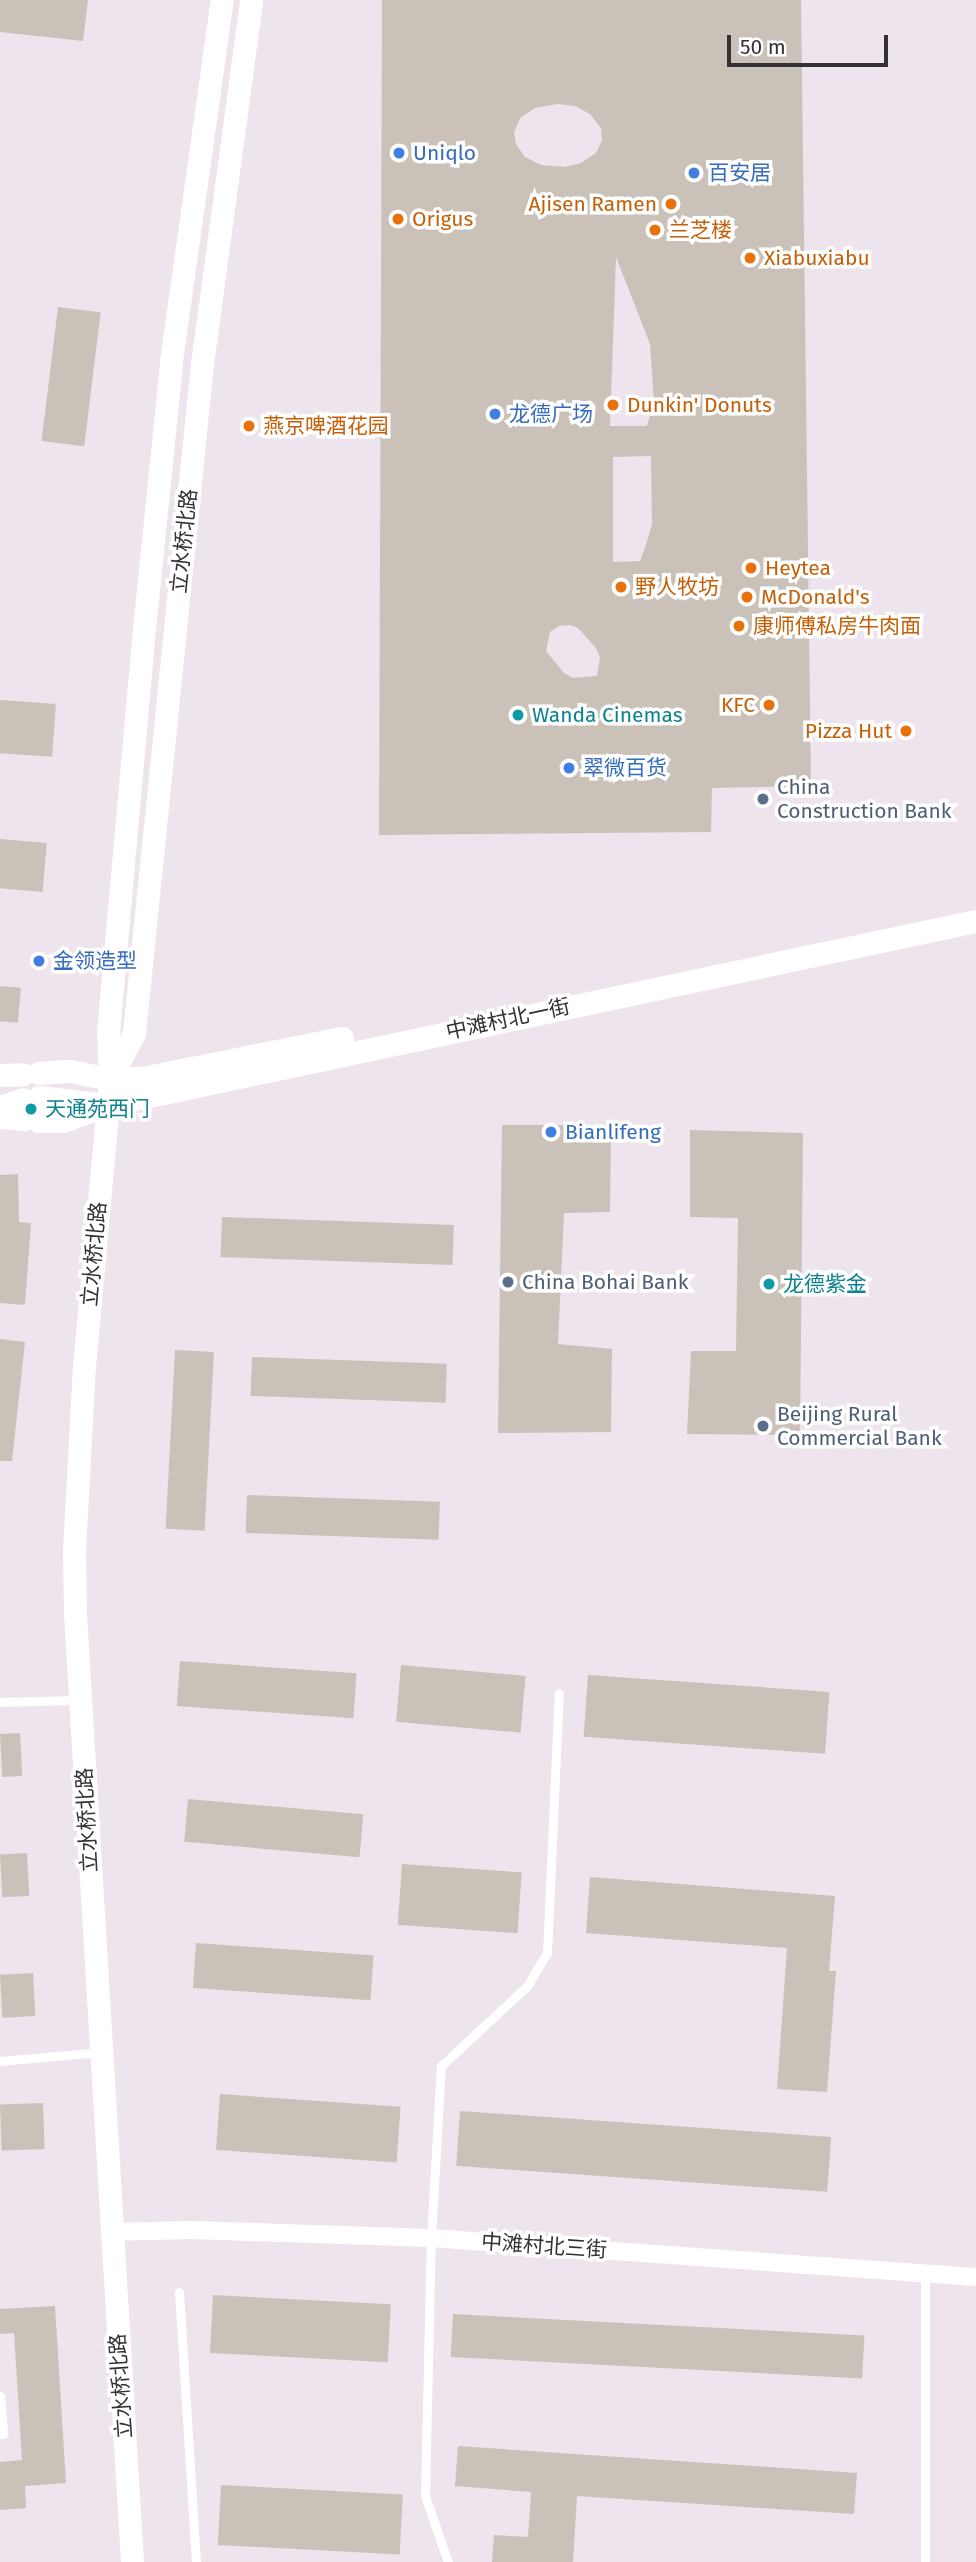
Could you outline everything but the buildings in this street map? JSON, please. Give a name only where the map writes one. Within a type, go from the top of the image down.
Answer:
[{"type":"street","name":"立水桥北路","points":[[132,2562],[100,2052],[74,1549],[77,1472],[110,1079],[108,1032],[171,361],[222,0]]},
{"type":"street","name":"立水桥北路","points":[[110,1079],[134,1033],[202,364],[251,0]]},
{"type":"street","name":"中滩村北一街","points":[[0,1075],[70,1071],[110,1079],[141,1078],[976,909]]},
{"type":"street","name":"中滩村北一街","points":[[31,1109],[63,1121],[107,1105],[976,921]]},
{"type":"street","points":[[0,1107],[31,1109]]},
{"type":"street","points":[[0,1118],[31,1109]]},
{"type":"street","name":"中滩村北三街","points":[[111,2232],[192,2230],[431,2238],[976,2277]]},
{"type":"lane","points":[[448,2562],[425,2496],[431,2238],[441,2066],[527,1986],[547,1953],[559,1692]]},
{"type":"lane","points":[[0,1702],[80,1700]]},
{"type":"lane","points":[[1,2062],[100,2052]]},
{"type":"lane","points":[[925,2273],[925,2562]]},
{"type":"lane","points":[[179,2292],[196,2562]]},
{"type":"lane","points":[[0,2396],[3,2434],[0,2434]]},
{"type":"place","name":"Uniqlo","points":[[399,153]]},
{"type":"place","name":"百安居","points":[[694,173]]},
{"type":"place","name":"Ajisen Ramen","points":[[671,204]]},
{"type":"place","name":"Origus","points":[[398,219]]},
{"type":"place","name":"兰芝楼","points":[[655,230]]},
{"type":"place","name":"Xiabuxiabu","points":[[750,258]]},
{"type":"place","name":"Dunkin' Donuts","points":[[613,405]]},
{"type":"place","name":"龙德广场","points":[[495,414]]},
{"type":"place","name":"燕京啤酒花园","points":[[249,426]]},
{"type":"place","name":"Heytea","points":[[751,568]]},
{"type":"place","name":"野人牧坊","points":[[621,587]]},
{"type":"place","name":"McDonald's","points":[[747,597]]},
{"type":"place","name":"康师傅私房牛肉面","points":[[739,626]]},
{"type":"place","name":"KFC","points":[[769,705]]},
{"type":"place","name":"Wanda Cinemas","points":[[518,715]]},
{"type":"place","name":"Pizza Hut","points":[[906,731]]},
{"type":"place","name":"翠微百货","points":[[569,768]]},
{"type":"place","name":"China Construction Bank","points":[[763,799]]},
{"type":"place","name":"金领造型","points":[[39,961]]},
{"type":"place","name":"天通苑西门","points":[[31,1109]]},
{"type":"place","name":"Bianlifeng","points":[[551,1132]]},
{"type":"place","name":"China Bohai Bank","points":[[508,1282]]},
{"type":"place","name":"龙德紫金","points":[[769,1284]]},
{"type":"place","name":"Beijing Rural Commercial Bank","points":[[763,1426]]}]
